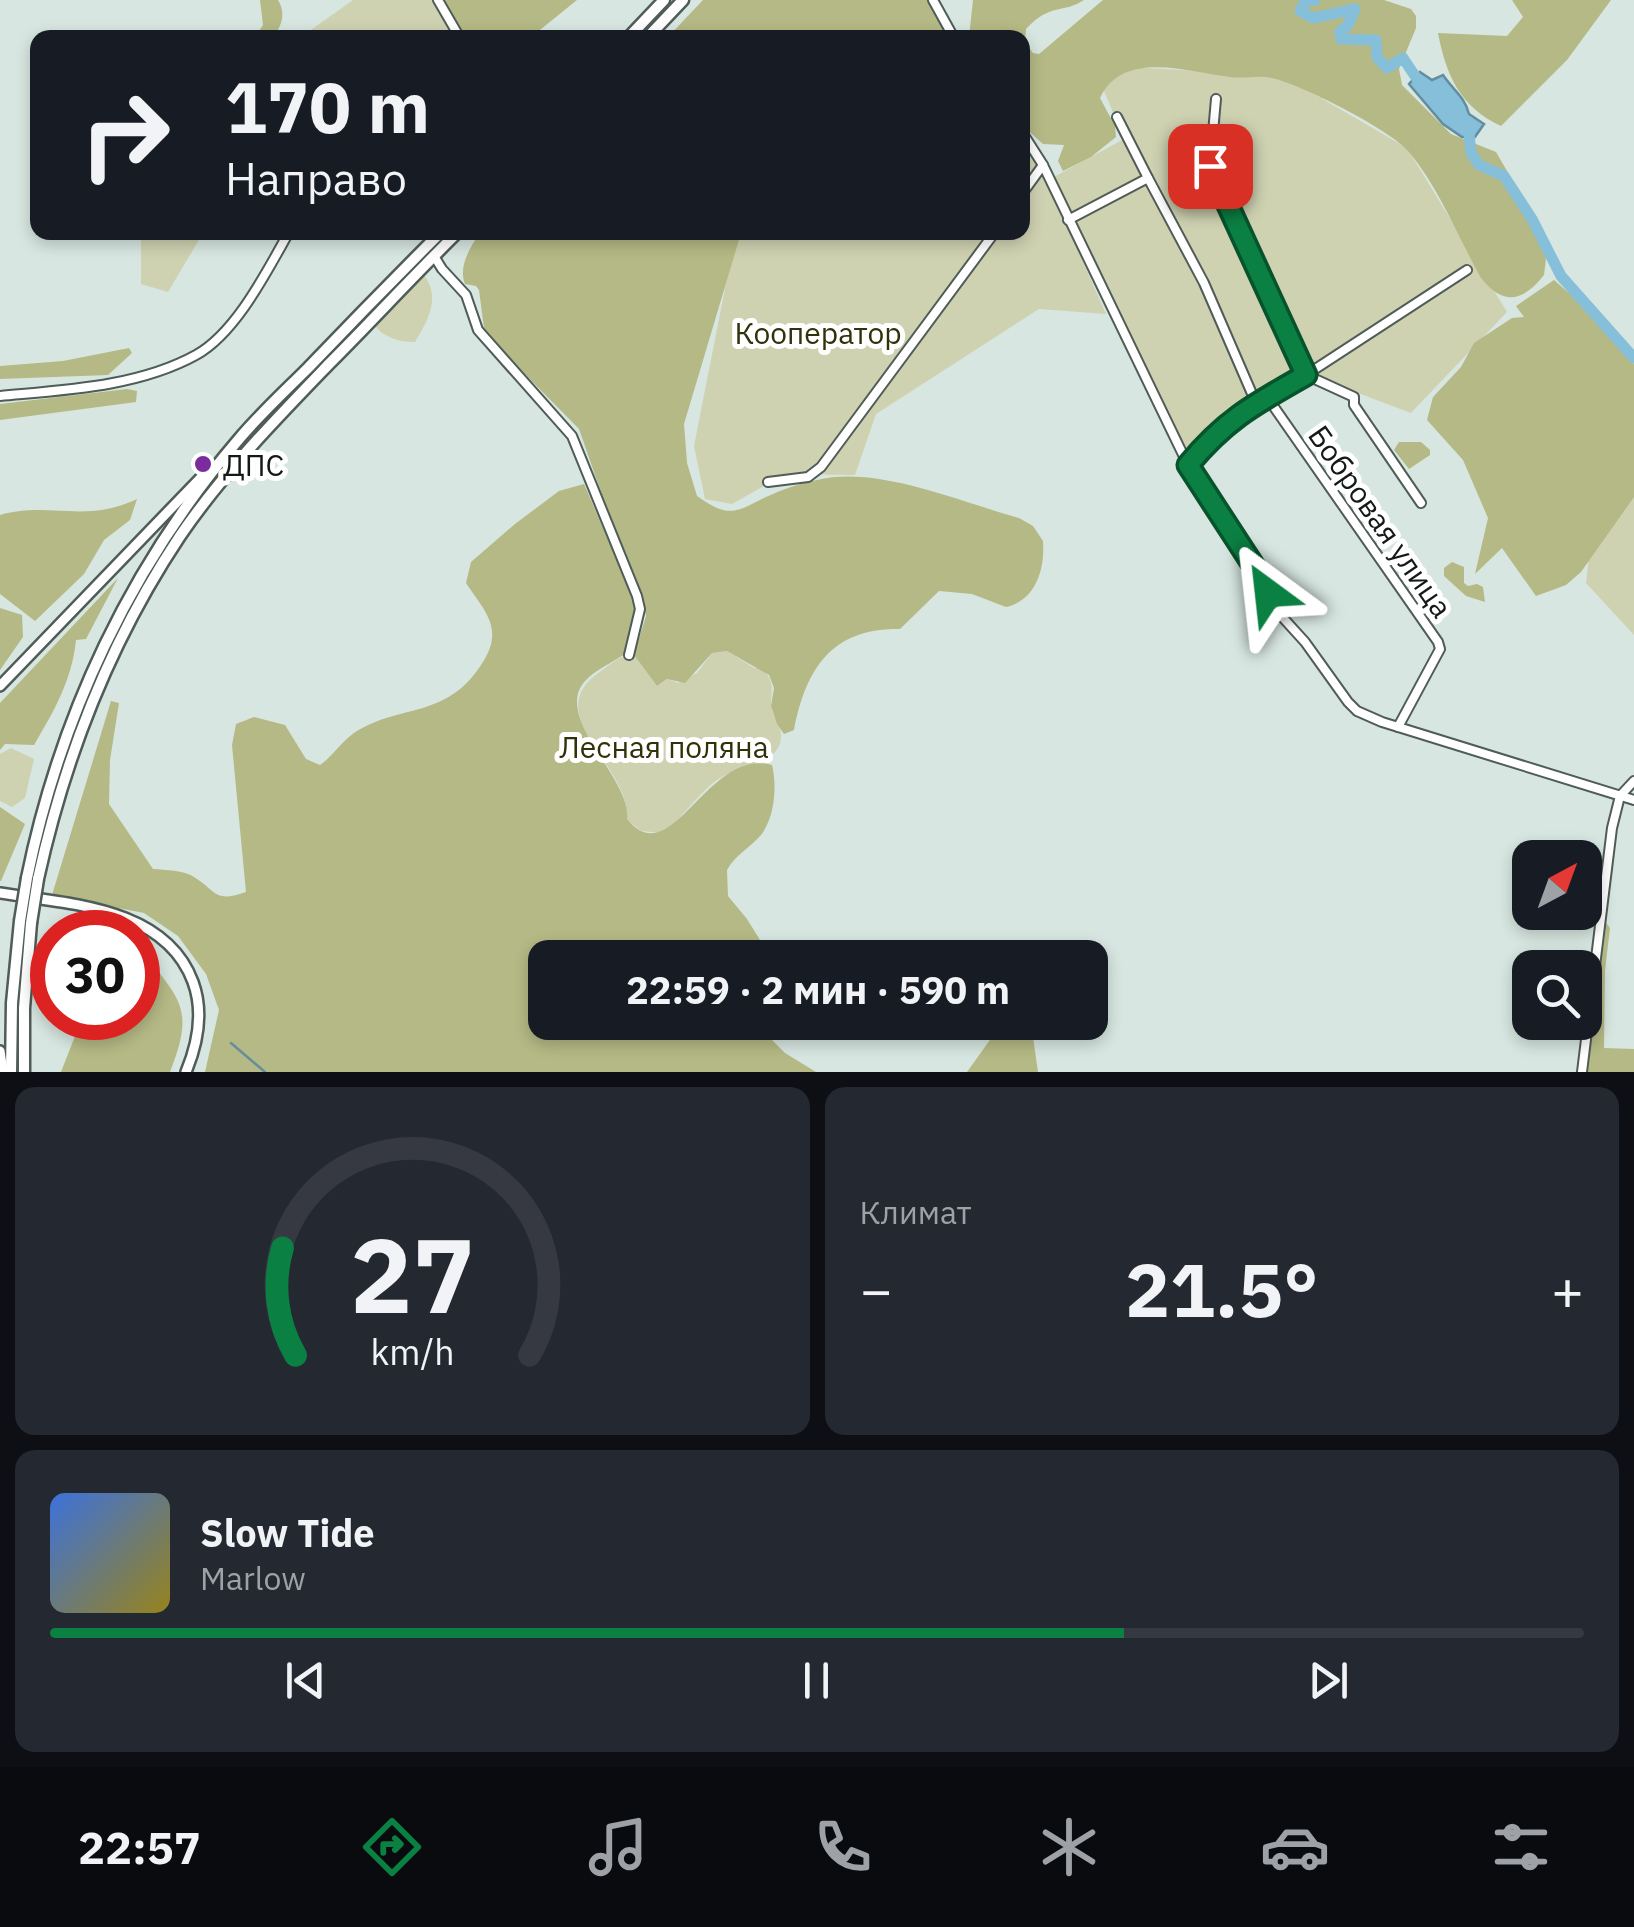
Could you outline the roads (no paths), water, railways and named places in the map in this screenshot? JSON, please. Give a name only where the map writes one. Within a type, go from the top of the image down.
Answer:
[{"type":"highway","points":[[636,30],[664,0]]},
{"type":"highway","points":[[655,30],[683,0]]},
{"type":"highway","points":[[11,1072],[12,1003],[60,749],[106,641],[178,520],[241,436],[433,240]]},
{"type":"highway","points":[[33,878],[90,706],[116,648],[181,535],[251,448],[450,240]]},
{"type":"highway","points":[[24,1072],[25,922]]},
{"type":"main road","points":[[0,686],[241,436]]},
{"type":"main road","points":[[0,893],[102,911],[133,921],[164,940],[186,967],[198,1002],[197,1038],[186,1072]]},
{"type":"main road","points":[[0,1051],[3,1072]]},
{"type":"street","points":[[438,0],[455,30]]},
{"type":"street","points":[[933,0],[950,30]]},
{"type":"street","points":[[1216,98],[1210,166],[1306,375],[1354,396],[1354,406],[1422,503]]},
{"type":"street","points":[[1118,118],[1204,282],[1256,403]]},
{"type":"street","points":[[1030,145],[1188,465],[1264,582],[1282,620],[1305,642],[1348,702],[1376,720],[1634,800]]},
{"type":"street","points":[[1030,183],[1043,165]]},
{"type":"street","points":[[1068,220],[1148,178]]},
{"type":"street","points":[[0,396],[86,388],[153,372],[198,354],[230,324],[284,240]]},
{"type":"street","points":[[768,482],[808,476],[821,467],[989,240]]},
{"type":"street","points":[[434,256],[466,295],[478,330],[572,436],[640,610],[629,655]]},
{"type":"street","points":[[1188,465],[1212,435],[1256,403],[1467,270]]},
{"type":"street","name":"Бобровая улица","points":[[1268,396],[1438,642],[1440,649],[1398,727]]},
{"type":"street","points":[[1582,1072],[1612,828],[1620,796],[1634,781]]},
{"type":"water","points":[[1420,72],[1432,80],[1443,75],[1462,98],[1469,114],[1484,124],[1475,137],[1462,137],[1443,124],[1409,84]]},
{"type":"waterway","points":[[1315,0],[1305,2],[1300,11],[1313,18],[1355,9],[1340,32],[1341,39],[1376,40],[1377,57],[1387,68],[1403,58],[1424,83]]},
{"type":"waterway","points":[[1468,124],[1471,153],[1479,165],[1504,176],[1532,219],[1561,276],[1634,358]]},
{"type":"waterway","points":[[231,1043],[265,1072]]},
{"type":"place","name":"ДПС","points":[[203,464]]},
{"type":"park label","name":"Кооператор","points":[[818,332]]},
{"type":"park label","name":"Лесная поляна","points":[[664,746]]}]
